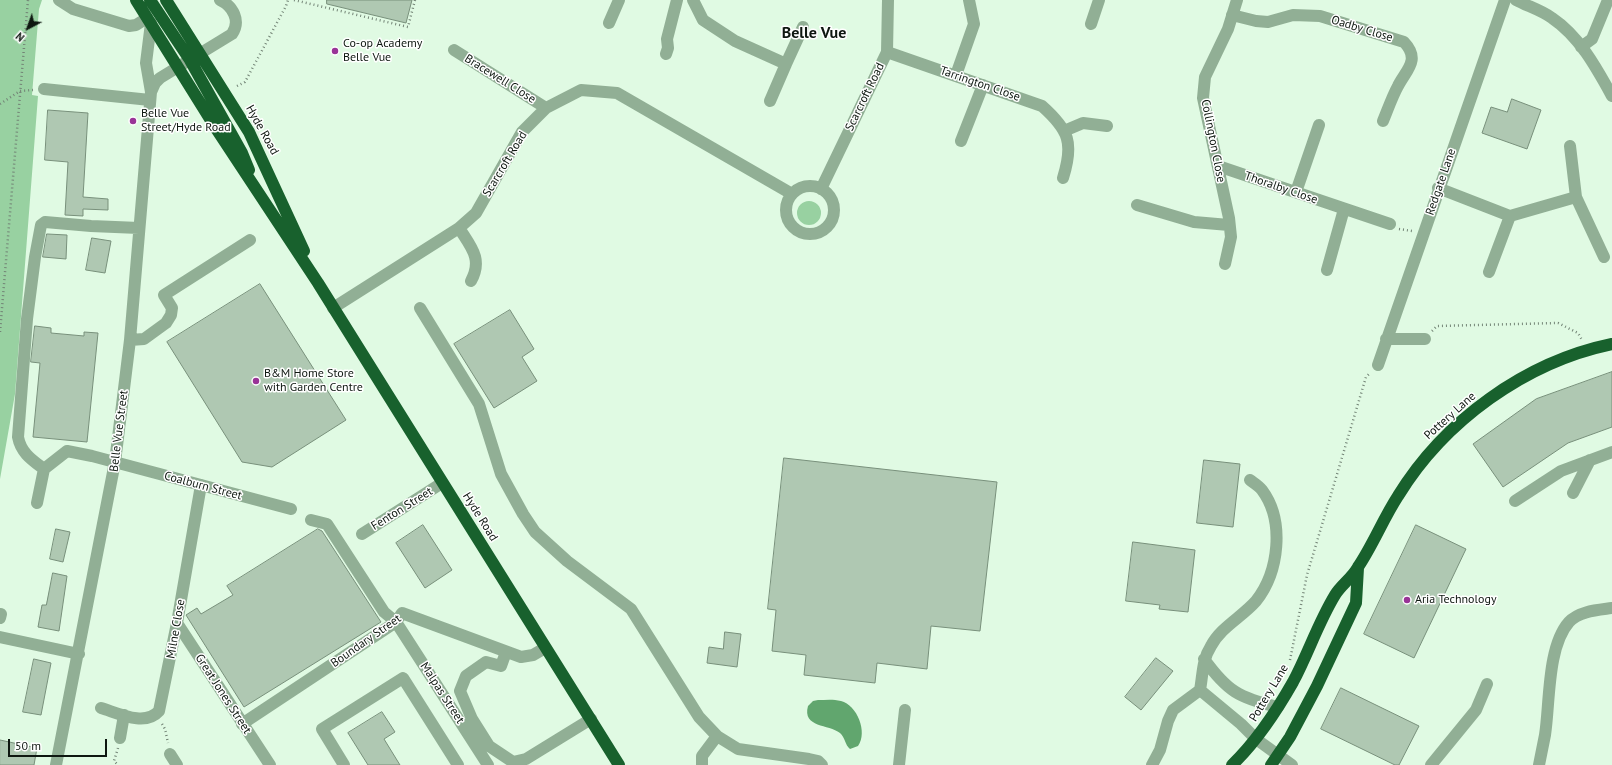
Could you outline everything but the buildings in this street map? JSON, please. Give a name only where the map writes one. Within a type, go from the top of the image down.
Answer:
[{"type":"highway","name":"Hyde Road","points":[[136,0],[213,124],[318,283],[619,765]]},
{"type":"highway","name":"Hyde Road","points":[[150,0],[190,60],[242,153],[261,197]]},
{"type":"highway","name":"Hyde Road","points":[[166,0],[249,132],[265,164],[318,283]]},
{"type":"highway","name":"Pottery Lane","points":[[1232,765],[1256,739],[1278,707],[1293,682],[1335,594],[1358,568],[1406,484],[1425,459],[1458,425],[1489,399],[1523,378],[1555,363],[1612,344]]},
{"type":"highway","name":"Pottery Lane","points":[[1271,765],[1290,737],[1317,686],[1356,603],[1358,568]]},
{"type":"street","points":[[58,0],[74,9],[129,26],[149,20]]},
{"type":"street","points":[[44,89],[150,96],[155,83],[160,78],[229,37],[234,30],[236,21],[233,10],[227,3],[220,0]]},
{"type":"street","points":[[609,23],[619,0]]},
{"type":"street","points":[[666,54],[668,48],[667,39],[677,0]]},
{"type":"street","points":[[693,0],[703,20],[735,41],[786,64]]},
{"type":"street","name":"Scarcroft Road","points":[[821,189],[887,52],[888,0]]},
{"type":"street","points":[[956,75],[974,24],[969,0]]},
{"type":"street","points":[[1091,24],[1099,0]]},
{"type":"street","name":"Collington Close","points":[[1225,264],[1231,237],[1230,225],[1203,98],[1205,77],[1228,29],[1237,0]]},
{"type":"street","name":"Redgate Lane","points":[[1378,365],[1423,231],[1505,0]]},
{"type":"street","points":[[1516,0],[1552,17],[1572,34],[1612,96]]},
{"type":"street","points":[[1581,47],[1592,39],[1608,0]]},
{"type":"street","name":"Oadby Close","points":[[1232,15],[1256,21],[1268,22],[1292,15],[1320,16],[1404,42],[1410,48],[1412,57],[1410,68],[1398,85],[1383,121]]},
{"type":"street","name":"Belle Vue Street","points":[[56,765],[79,654],[115,462],[130,340],[150,96],[146,63],[149,20]]},
{"type":"street","points":[[770,102],[803,27]]},
{"type":"street","name":"Bracewell Close","points":[[454,50],[546,108]]},
{"type":"street","name":"Tarrington Close","points":[[887,52],[1042,106],[1057,119],[1068,138],[1069,159],[1063,178]]},
{"type":"street","points":[[962,141],[983,85]]},
{"type":"street","name":"Scarcroft Road","points":[[333,308],[459,228],[476,213],[522,132],[546,108],[581,90],[617,93],[792,194]]},
{"type":"street","points":[[1064,130],[1083,123],[1107,126]]},
{"type":"street","points":[[1296,192],[1318,125]]},
{"type":"street","points":[[1570,146],[1576,197],[1604,257]]},
{"type":"street","name":"Thoralby Close","points":[[1218,166],[1390,224]]},
{"type":"street","points":[[806,187],[821,189],[828,194],[832,201],[833,217],[824,230],[817,233],[802,233],[790,223],[786,208],[792,194],[798,189],[806,187]]},
{"type":"street","points":[[1438,188],[1510,216],[1576,197]]},
{"type":"street","points":[[1137,205],[1194,222],[1230,225]]},
{"type":"street","points":[[1327,270],[1344,209]]},
{"type":"street","points":[[1489,272],[1510,216]]},
{"type":"street","points":[[37,503],[44,469],[23,452],[18,437],[27,319],[35,257],[41,225],[45,222],[139,228]]},
{"type":"street","points":[[459,228],[476,254],[477,271],[471,281]]},
{"type":"street","points":[[130,340],[144,339],[166,323],[171,315],[172,308],[164,296],[250,240]]},
{"type":"street","points":[[420,308],[479,404],[502,474],[531,526],[567,561],[631,609],[698,717],[717,736],[738,749],[809,759],[818,761],[822,765]]},
{"type":"street","points":[[1386,339],[1425,339]]},
{"type":"street","name":"Coalburn Street","points":[[44,469],[67,451],[115,462],[291,509]]},
{"type":"street","points":[[1515,501],[1561,471],[1612,452]]},
{"type":"street","points":[[1572,493],[1590,460]]},
{"type":"street","points":[[1152,765],[1160,750],[1168,721],[1173,710],[1200,690],[1204,659],[1211,644],[1257,600],[1271,575],[1275,554],[1277,527],[1262,489],[1250,480]]},
{"type":"street","name":"Fenton Street","points":[[362,534],[442,483]]},
{"type":"street","name":"Milne Close","points":[[156,715],[162,701],[201,485]]},
{"type":"street","name":"Malpas Street","points":[[311,520],[327,524],[384,612],[396,622],[488,765]]},
{"type":"street","points":[[1539,765],[1545,735],[1554,655],[1560,637],[1570,622],[1580,615],[1612,608]]},
{"type":"street","name":"Boundary Street","points":[[242,724],[396,622],[402,614],[521,657],[530,656],[546,648]]},
{"type":"street","name":"Great Jones Street","points":[[177,623],[270,765]]},
{"type":"street","points":[[0,637],[79,654]]},
{"type":"street","points":[[506,652],[501,666],[486,662],[466,676],[460,691],[472,719],[489,746],[513,762],[526,759],[591,720]]},
{"type":"street","points":[[1204,659],[1218,678],[1233,691],[1248,699],[1278,707]]},
{"type":"street","points":[[344,765],[322,729],[403,678],[458,765]]},
{"type":"street","points":[[1431,765],[1476,710],[1487,684]]},
{"type":"street","points":[[1200,690],[1236,719],[1256,739],[1292,765]]},
{"type":"street","points":[[101,708],[144,719],[156,715]]},
{"type":"street","points":[[898,765],[905,710]]},
{"type":"street","points":[[120,738],[124,715]]},
{"type":"street","points":[[702,765],[702,756],[717,736]]},
{"type":"street","points":[[170,754],[177,765]]},
{"type":"path","points":[[0,332],[28,0]]},
{"type":"path","points":[[237,86],[245,82],[288,0]]},
{"type":"path","points":[[294,0],[408,27],[415,0]]},
{"type":"path","points":[[0,104],[20,92]]},
{"type":"path","points":[[1390,224],[1401,230],[1423,231]]},
{"type":"path","points":[[1425,339],[1437,326],[1558,323],[1578,333],[1588,351]]},
{"type":"path","points":[[1293,682],[1290,659],[1307,575],[1366,377],[1378,365]]},
{"type":"path","points":[[156,715],[165,729],[170,754]]},
{"type":"path","points":[[118,765],[114,760],[120,738]]},
{"type":"shaded area","points":[[0,0],[42,0],[39,9],[32,95],[38,96],[15,394],[0,479]]},
{"type":"shaded area","points":[[809,201],[817,205],[821,213],[817,221],[809,225],[801,221],[797,213],[801,205]]},
{"type":"shaded area","points":[[813,701],[841,701],[852,708],[856,713],[861,727],[862,734],[858,746],[850,749],[840,733],[813,722],[809,718],[807,713],[808,706]]},
{"type":"place","name":"Co-op Academy Belle Vue","points":[[335,51]]},
{"type":"place","name":"Belle Vue Street/Hyde Road","points":[[133,121]]},
{"type":"place","name":"B&M Home Store with Garden Centre","points":[[256,381]]},
{"type":"place","name":"Aria Technology","points":[[1407,600]]},
{"type":"district","name":"Belle Vue","points":[[814,33]]}]
